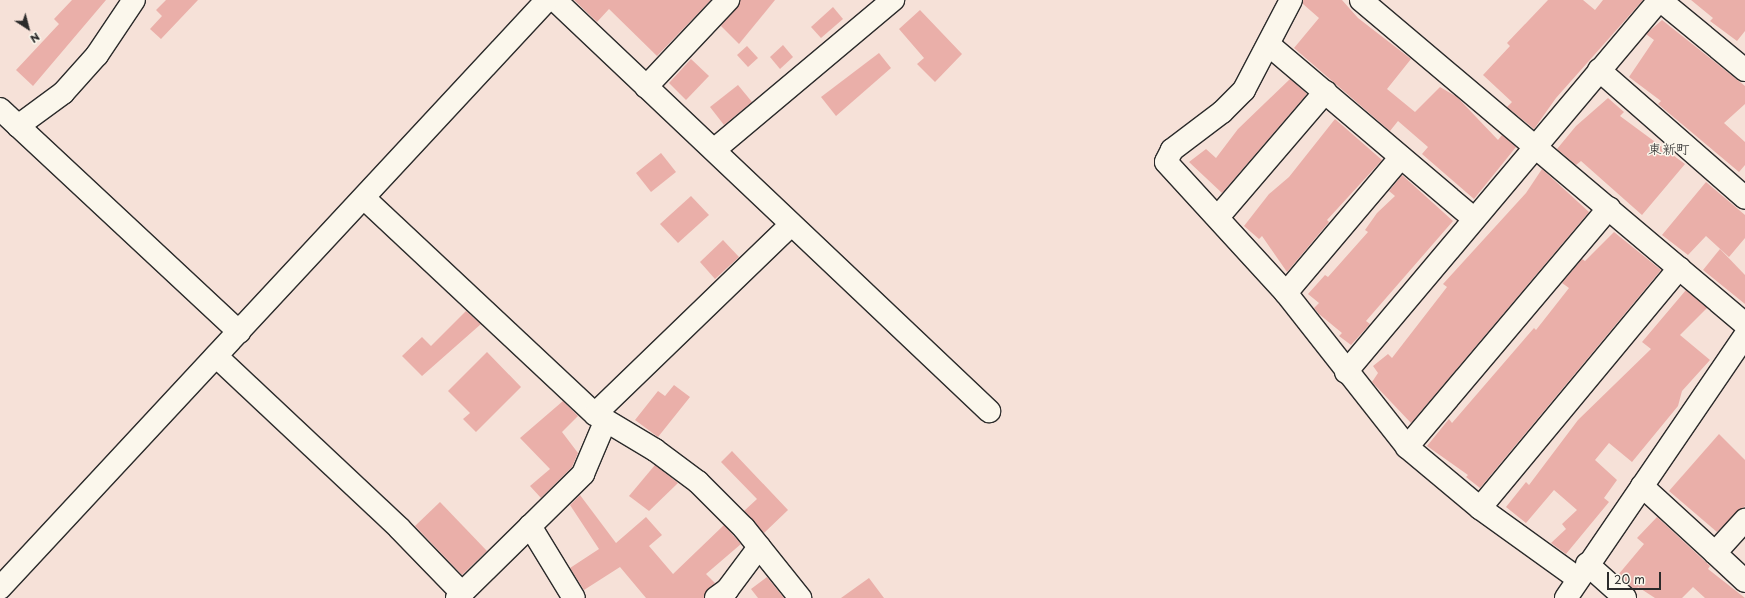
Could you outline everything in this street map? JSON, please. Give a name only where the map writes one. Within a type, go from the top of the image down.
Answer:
[{"type":"street","points":[[18,126],[63,93],[97,55],[134,0]]},
{"type":"street","points":[[0,588],[547,0]]},
{"type":"street","points":[[555,0],[714,150],[790,226],[988,411]]},
{"type":"street","points":[[646,86],[728,0]]},
{"type":"street","points":[[714,150],[893,0]]},
{"type":"street","points":[[1291,0],[1269,45],[1244,90],[1222,112],[1172,150],[1166,162],[1286,293],[1346,372],[1407,447],[1480,508],[1625,598]]},
{"type":"street","points":[[1361,0],[1745,324]]},
{"type":"street","points":[[1346,372],[1659,0],[1745,70]]},
{"type":"street","points":[[1269,45],[1474,219]]},
{"type":"street","points":[[1599,70],[1745,198]]},
{"type":"street","points":[[1218,217],[1325,92]]},
{"type":"street","points":[[0,109],[239,332]]},
{"type":"street","points":[[1286,293],[1401,157]]},
{"type":"street","points":[[364,198],[600,418],[655,450],[698,482],[759,547],[800,598]]},
{"type":"street","points":[[1407,447],[1609,208]]},
{"type":"street","points":[[216,356],[399,528],[459,595],[583,474],[600,418],[790,226]]},
{"type":"street","points":[[1480,508],[1679,268]]},
{"type":"street","points":[[1566,598],[1582,571],[1745,336]]},
{"type":"street","points":[[1642,486],[1745,581]]},
{"type":"street","points":[[1715,553],[1745,520]]},
{"type":"street","points":[[530,526],[574,598]]},
{"type":"street","points":[[716,598],[727,590],[759,547]]},
{"type":"building","points":[[72,0],[106,0],[33,86],[16,70],[59,24],[54,19]]},
{"type":"building","points":[[166,0],[198,0],[161,39],[150,29],[162,16],[156,10]]},
{"type":"building","points":[[574,0],[711,0],[657,56],[609,9],[597,22]]},
{"type":"building","points":[[740,0],[775,0],[739,44],[721,26]]},
{"type":"building","points":[[1303,0],[1342,0],[1358,18],[1411,59],[1387,89],[1415,112],[1440,87],[1457,97],[1498,140],[1502,135],[1516,147],[1474,199],[1422,154],[1428,147],[1398,121],[1390,131],[1294,48],[1319,18],[1303,4]]},
{"type":"building","points":[[1548,0],[1583,0],[1595,10],[1603,0],[1643,0],[1556,98],[1534,129],[1507,107],[1512,102],[1483,75],[1510,46],[1507,43]]},
{"type":"building","points":[[1691,0],[1745,0],[1745,31],[1737,41],[1710,21],[1713,18]]},
{"type":"building","points":[[833,7],[843,19],[821,38],[811,27]]},
{"type":"building","points":[[920,10],[962,54],[935,82],[917,64],[924,58],[899,29]]},
{"type":"building","points":[[1662,20],[1745,86],[1745,104],[1724,123],[1745,142],[1745,165],[1739,172],[1658,104],[1661,101],[1629,77],[1654,40],[1646,34]]},
{"type":"building","points":[[783,45],[793,57],[780,69],[770,57]]},
{"type":"building","points":[[747,46],[758,58],[748,67],[737,55]]},
{"type":"building","points":[[879,53],[891,68],[836,116],[821,97]]},
{"type":"building","points":[[691,59],[709,76],[686,100],[669,83]]},
{"type":"building","points":[[1290,79],[1307,94],[1222,193],[1189,162],[1206,149],[1216,158],[1238,129]]},
{"type":"building","points":[[738,85],[752,102],[724,125],[710,107]]},
{"type":"building","points":[[1608,98],[1624,112],[1620,116],[1685,164],[1642,215],[1581,161],[1576,165],[1557,149],[1576,126]]},
{"type":"building","points":[[1335,119],[1382,160],[1327,220],[1329,222],[1287,272],[1262,236],[1259,239],[1244,226],[1269,194],[1289,177]]},
{"type":"building","points":[[661,153],[676,172],[651,192],[636,173]]},
{"type":"building","points":[[1542,169],[1589,212],[1411,423],[1372,382],[1378,373],[1373,366],[1388,354],[1392,358],[1447,287],[1443,284],[1526,193]]},
{"type":"building","points":[[1402,175],[1453,221],[1366,321],[1370,324],[1351,345],[1339,336],[1342,333],[1319,314],[1314,308],[1319,303],[1308,294],[1325,275],[1328,277],[1368,232],[1365,230],[1377,213],[1395,196],[1389,191]]},
{"type":"building","points":[[1706,182],[1745,215],[1745,238],[1729,257],[1706,236],[1688,255],[1662,235]]},
{"type":"building","points":[[691,196],[709,215],[678,243],[660,224]]},
{"type":"building","points":[[1614,232],[1661,270],[1480,488],[1466,477],[1468,475],[1427,446],[1449,419],[1452,423],[1534,328],[1536,330],[1569,288],[1562,283],[1582,259],[1585,261]]},
{"type":"building","points":[[723,240],[739,257],[715,279],[700,262]]},
{"type":"building","points":[[1720,249],[1745,275],[1745,304],[1703,270]]},
{"type":"building","points":[[1686,290],[1707,308],[1680,335],[1710,360],[1682,391],[1678,406],[1632,462],[1609,443],[1595,460],[1617,480],[1604,498],[1609,502],[1566,554],[1551,543],[1566,529],[1562,524],[1577,510],[1554,490],[1526,523],[1506,507],[1526,482],[1529,485],[1578,420],[1651,349],[1642,342]]},
{"type":"building","points":[[466,311],[481,324],[422,376],[402,356],[422,337],[431,346]]},
{"type":"building","points":[[487,352],[521,387],[476,432],[463,419],[470,413],[448,391]]},
{"type":"building","points":[[674,385],[690,397],[658,437],[635,420],[658,391],[665,396]]},
{"type":"building","points":[[563,401],[578,416],[562,432],[578,453],[572,467],[541,498],[530,486],[550,469],[520,438]]},
{"type":"building","points":[[1719,434],[1745,460],[1745,506],[1717,532],[1669,491]]},
{"type":"building","points":[[732,451],[788,510],[764,533],[744,511],[757,499],[721,462]]},
{"type":"building","points":[[655,465],[678,483],[649,511],[629,496]]},
{"type":"building","points":[[580,495],[616,543],[646,517],[662,535],[649,546],[673,574],[724,525],[741,544],[706,574],[715,583],[704,598],[646,598],[620,567],[584,590],[570,568],[599,549],[570,505]]},
{"type":"building","points":[[440,502],[487,551],[462,575],[415,526]]},
{"type":"building","points":[[1657,517],[1710,566],[1708,569],[1745,598],[1705,598],[1693,587],[1682,598],[1655,598],[1638,587],[1635,591],[1618,575],[1644,544],[1637,538]]},
{"type":"building","points":[[767,577],[784,598],[758,598],[751,589]]},
{"type":"building","points":[[869,578],[884,598],[841,598]]},
{"type":"district","name":"東新町","points":[[1669,149]]}]
